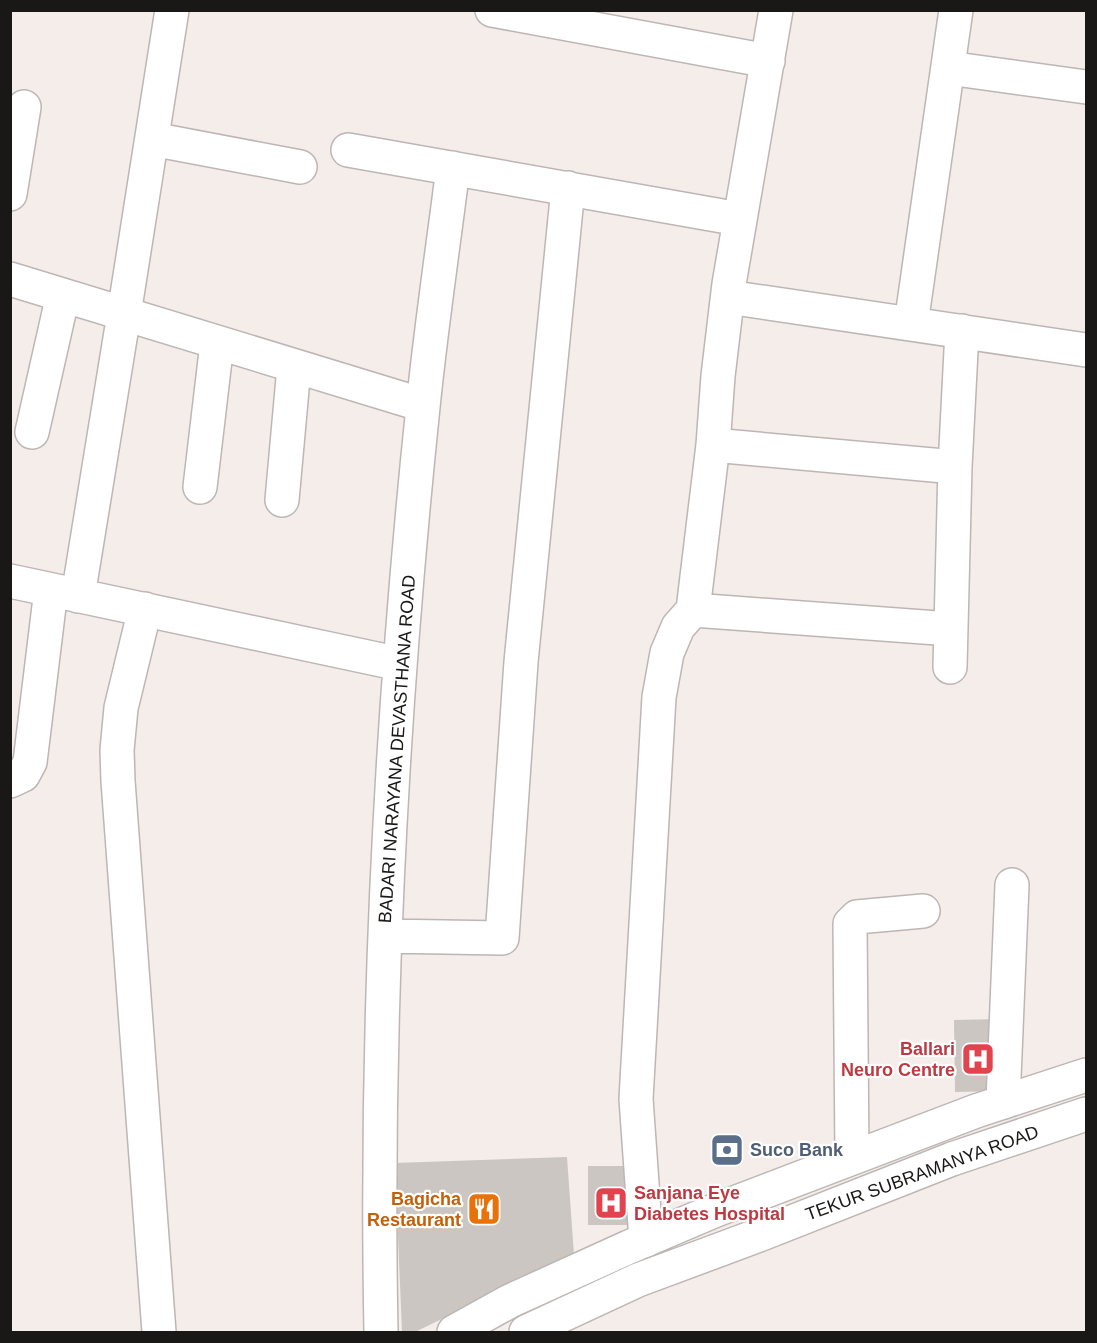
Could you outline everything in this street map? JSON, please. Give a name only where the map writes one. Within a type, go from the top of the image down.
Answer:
[{"type":"street","points":[[10,781],[23,775],[30,762],[124,314],[172,10]]},
{"type":"street","points":[[492,10],[768,61]]},
{"type":"street","points":[[646,1240],[636,1099],[659,698],[667,653],[678,627],[693,610],[728,297],[776,10]]},
{"type":"street","points":[[911,324],[956,10]]},
{"type":"street","points":[[948,68],[1086,87]]},
{"type":"street","points":[[10,194],[24,107]]},
{"type":"street","points":[[152,139],[300,167]]},
{"type":"street","points":[[348,150],[740,219]]},
{"type":"street","name":"BADARI NARAYANA DEVASTHANA ROAD","points":[[381,1332],[379,1108],[400,664],[423,405],[453,168]]},
{"type":"street","points":[[386,936],[502,938],[521,662],[568,188]]},
{"type":"street","points":[[10,279],[423,405]]},
{"type":"street","points":[[32,432],[63,295]]},
{"type":"street","points":[[728,297],[1086,350]]},
{"type":"street","points":[[950,667],[955,467],[962,332]]},
{"type":"street","points":[[200,486],[217,343]]},
{"type":"street","points":[[282,500],[294,367]]},
{"type":"street","points":[[713,445],[955,467]]},
{"type":"street","points":[[10,581],[400,664]]},
{"type":"street","points":[[145,609],[121,708],[117,750],[159,1332]]},
{"type":"street","points":[[693,610],[951,629]]},
{"type":"street","points":[[1004,1102],[1012,885]]},
{"type":"street","points":[[852,1157],[850,924],[857,917],[923,911]]},
{"type":"street","points":[[454,1332],[510,1301],[716,1210],[852,1157],[1086,1075]]},
{"type":"street","name":"TEKUR SUBRAMANYA ROAD","points":[[526,1332],[638,1280],[952,1159],[1086,1114]]},
{"type":"building","points":[[1001,1019],[1002,1091],[955,1092],[954,1020]]},
{"type":"building","name":"Bagicha Restaurant","points":[[567,1157],[574,1255],[415,1332],[402,1332],[395,1163]]},
{"type":"building","points":[[588,1166],[633,1166],[633,1225],[588,1225]]},
{"type":"place","name":"Ballari Neuro Centre","points":[[978,1059]]},
{"type":"place","name":"Suco Bank","points":[[727,1150]]},
{"type":"place","name":"Sanjana Eye Diabetes Hospital","points":[[611,1203]]},
{"type":"place","name":"Bagicha Restaurant","points":[[484,1209]]}]
